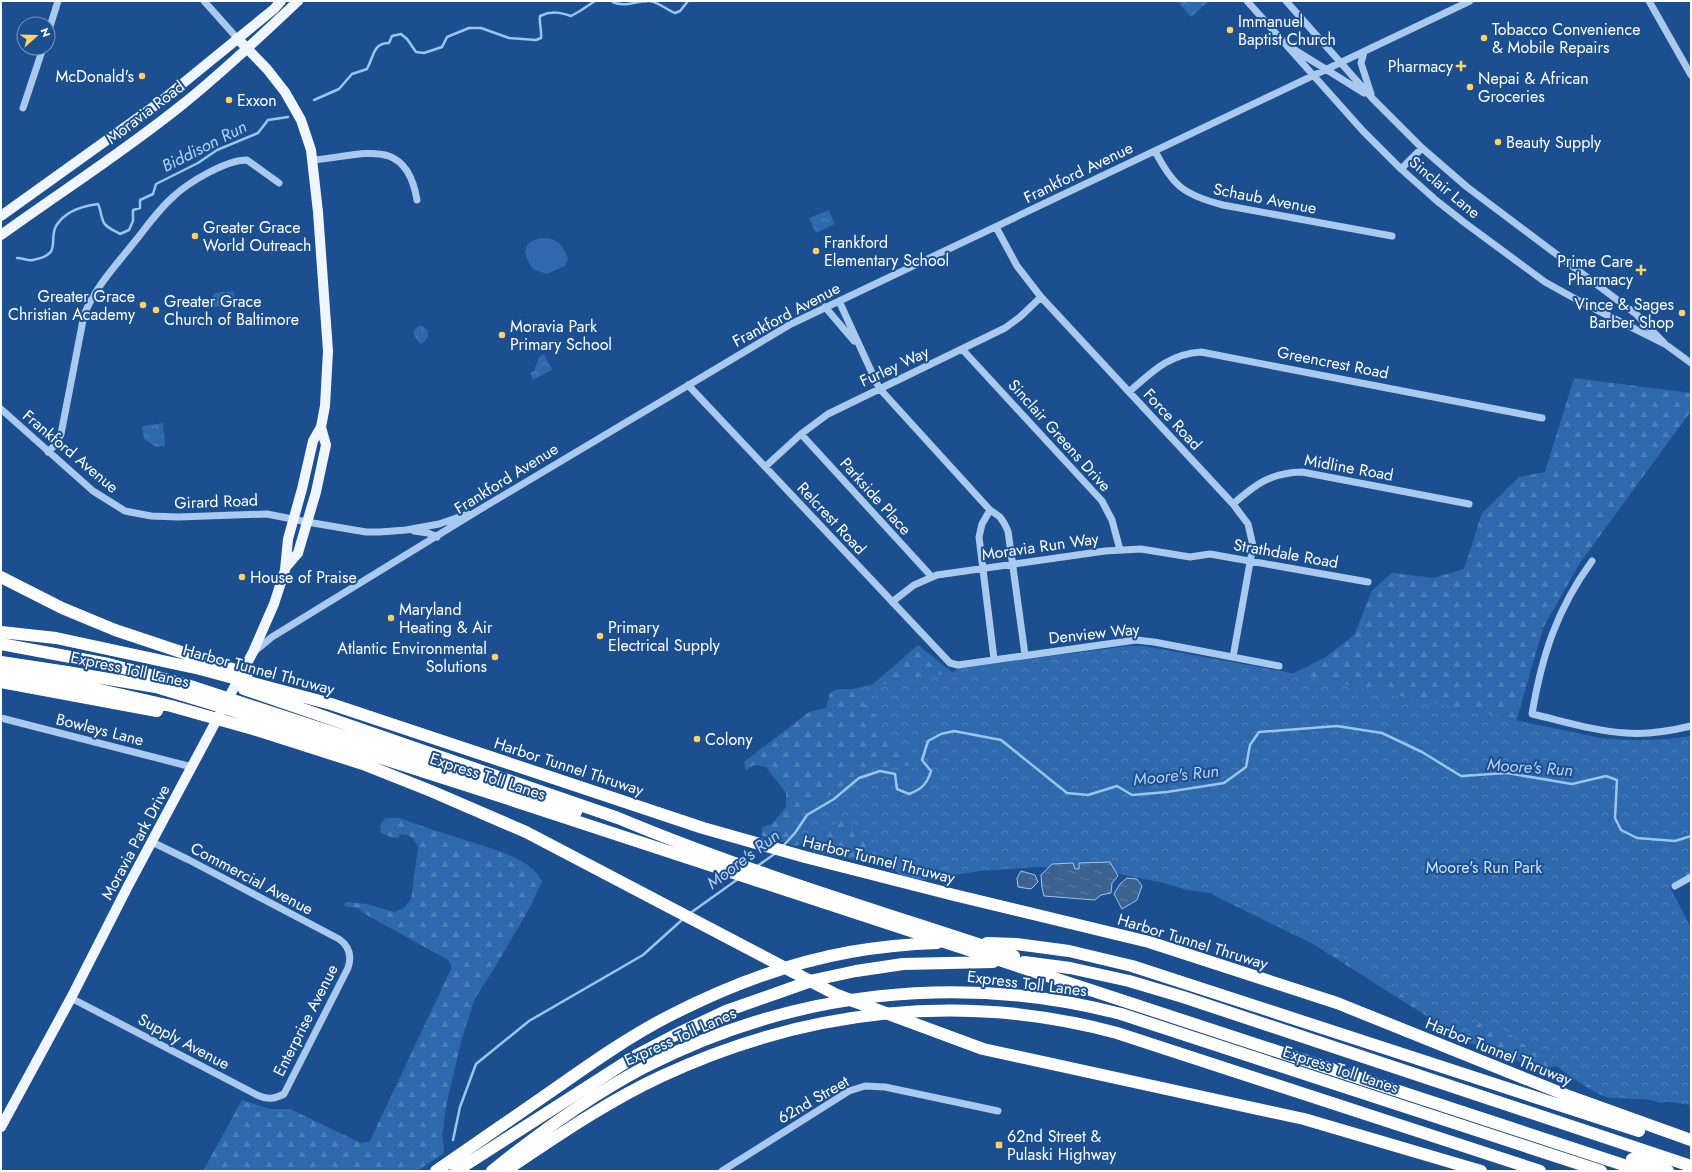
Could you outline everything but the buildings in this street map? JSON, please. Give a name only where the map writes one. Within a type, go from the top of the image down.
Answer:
[{"type":"highway","points":[[1,577],[62,608],[115,630],[331,704]]},
{"type":"highway","name":"Harbor Tunnel Thruway","points":[[1,632],[56,638],[200,669],[331,704],[703,828],[805,857],[1149,942],[1337,1003],[1571,1097],[1691,1140]]},
{"type":"highway","points":[[1,644],[108,664],[184,684],[616,825],[671,840]]},
{"type":"highway","points":[[1,652],[101,671],[137,680],[156,687]]},
{"type":"highway","name":"Express Toll Lanes","points":[[126,653],[270,697],[618,818],[671,840],[846,901],[1642,1171]]},
{"type":"highway","name":"Express Toll Lanes","points":[[1,662],[156,687],[313,736],[1318,1061],[1668,1171]]},
{"type":"highway","points":[[1,670],[143,699],[227,721],[363,764],[526,832],[836,995],[983,1049],[1304,1119],[1481,1171]]},
{"type":"highway","points":[[1,682],[143,708],[255,735],[280,738]]},
{"type":"highway","points":[[436,1171],[624,1042],[670,1016],[718,993],[761,976],[849,952],[896,945],[957,942],[1016,944],[1069,951],[1132,966],[1549,1100],[1691,1148]]},
{"type":"highway","name":"Express Toll Lanes","points":[[456,1171],[637,1055],[679,1033],[726,1012],[814,980],[856,971],[903,964],[981,962],[1016,962],[1062,967],[1129,981],[1183,997],[1691,1166]]},
{"type":"highway","name":"Express Toll Lanes","points":[[492,1171],[570,1113],[617,1083],[668,1055],[707,1038],[762,1019],[823,1003],[876,995],[935,991],[985,992],[1037,997],[1080,1004],[1121,1014],[1601,1171]]},
{"type":"highway","points":[[505,1171],[612,1102],[662,1076],[714,1055],[781,1033],[855,1017],[896,1012],[949,1010],[1034,1016],[1104,1029],[1540,1171]]},
{"type":"main road","name":"Moravia Road","points":[[1,216],[160,102],[274,9],[281,1]]},
{"type":"main road","name":"Moravia Road","points":[[1,235],[58,196],[183,104],[247,49],[298,1]]},
{"type":"main road","name":"Moravia Park Drive","points":[[1,1127],[71,998],[253,652],[274,604],[286,567],[286,550],[293,519],[313,441],[321,427],[326,406],[328,351],[318,212],[312,160],[306,133],[285,92],[237,38]]},
{"type":"main road","name":"Moravia Park Drive","points":[[286,567],[298,553],[316,492],[326,445],[321,427]]},
{"type":"street","points":[[53,16],[58,1]]},
{"type":"street","name":"Moravia Park Drive","points":[[204,1],[237,38]]},
{"type":"street","name":"Sinclair Lane","points":[[1247,1],[1363,131],[1401,169],[1465,223],[1545,282],[1581,302],[1665,344]]},
{"type":"street","name":"Sinclair Lane","points":[[1286,1],[1372,98],[1422,148],[1467,186],[1636,314],[1665,344],[1691,364]]},
{"type":"street","name":"Frankford Avenue","points":[[253,652],[272,637],[770,336],[825,307],[1470,1]]},
{"type":"street","points":[[1649,1],[1691,75]]},
{"type":"street","points":[[1283,42],[1372,98]]},
{"type":"street","points":[[1364,52],[1361,63],[1372,98]]},
{"type":"street","points":[[23,108],[40,56]]},
{"type":"street","points":[[1401,169],[1422,148]]},
{"type":"street","name":"Schaub Avenue","points":[[1155,151],[1163,167],[1174,182],[1200,199],[1224,205],[1392,236]]},
{"type":"street","points":[[312,160],[364,153],[390,156],[410,175],[417,200]]},
{"type":"street","points":[[48,452],[56,445],[61,434],[84,315],[89,304],[100,286],[164,206],[179,192],[207,174],[222,166],[240,160],[247,160],[279,183]]},
{"type":"street","name":"Force Road","points":[[996,227],[1017,266],[1041,297],[1233,504],[1248,524],[1253,546],[1233,657]]},
{"type":"street","name":"Furley Way","points":[[765,467],[801,434],[833,411],[1009,325],[1041,297]]},
{"type":"street","points":[[839,301],[879,388],[990,510],[1000,517],[1004,523],[1008,531],[1025,655]]},
{"type":"street","points":[[825,307],[860,348]]},
{"type":"street","name":"Sinclair Greens Drive","points":[[962,349],[1102,501],[1112,520],[1120,550]]},
{"type":"street","name":"Greencrest Road","points":[[1129,392],[1162,364],[1184,354],[1201,352],[1542,418]]},
{"type":"street","name":"Relcrest Road","points":[[688,385],[946,660],[958,664]]},
{"type":"street","name":"Frankford Avenue","points":[[1,409],[93,491],[125,511]]},
{"type":"street","name":"Parkside Place","points":[[801,434],[931,576]]},
{"type":"street","name":"Midline Road","points":[[1233,504],[1251,488],[1268,478],[1282,474],[1302,472],[1469,504]]},
{"type":"street","points":[[406,530],[439,524],[480,510]]},
{"type":"street","points":[[990,510],[982,524],[979,537],[994,659]]},
{"type":"street","name":"Girard Road","points":[[125,511],[151,516],[178,517],[267,514],[366,532],[406,530]]},
{"type":"street","points":[[406,530],[428,533],[438,537]]},
{"type":"street","name":"Moravia Run Way","points":[[892,602],[908,589],[931,576],[982,568],[1120,550],[1141,549],[1190,558],[1200,556]]},
{"type":"street","name":"Strathdale Road","points":[[1200,556],[1210,554],[1250,560],[1368,582]]},
{"type":"street","points":[[1592,561],[1577,581],[1549,640],[1541,666],[1532,714],[1588,728],[1627,733],[1664,732],[1691,726]]},
{"type":"street","name":"Denview Way","points":[[958,664],[1136,640],[1154,642],[1279,666]]},
{"type":"street","name":"Bowleys Lane","points":[[1,718],[192,767]]},
{"type":"street","name":"Commercial Avenue","points":[[152,842],[339,939]]},
{"type":"street","points":[[1675,886],[1691,877]]},
{"type":"street","name":"Enterprise Avenue","points":[[284,1094],[349,965],[350,957],[348,948],[339,939]]},
{"type":"street","name":"Supply Avenue","points":[[71,998],[257,1095],[266,1098],[275,1098],[284,1094]]},
{"type":"street","name":"62nd Street","points":[[722,1171],[849,1091],[865,1086],[885,1087],[998,1111]]},
{"type":"green space","points":[[1177,1],[1209,1],[1191,17]]},
{"type":"green space","points":[[829,210],[835,224],[816,233],[809,218]]},
{"type":"green space","points":[[542,238],[551,239],[559,243],[568,259],[565,266],[547,274],[534,270],[527,260],[526,255],[527,246],[530,242]]},
{"type":"green space","points":[[234,291],[235,305],[206,307],[215,293]]},
{"type":"green space","points":[[420,325],[428,330],[428,337],[422,344],[417,340],[414,332],[414,330]]},
{"type":"green space","points":[[544,354],[552,370],[533,380],[530,373],[534,371],[539,357]]},
{"type":"green space","name":"Moore's Run Park","points":[[1574,378],[1691,393],[1691,411],[1580,563],[1543,628],[1516,722],[1691,756],[1691,874],[1666,889],[1667,1101],[1661,1103],[1649,1100],[1618,1099],[1598,1094],[1556,1066],[1538,1070],[1508,1057],[1493,1046],[1490,1048],[1469,1043],[1313,944],[1213,895],[1195,836],[897,861],[890,868],[874,860],[869,862],[864,858],[854,860],[813,852],[809,845],[804,843],[796,846],[762,836],[762,827],[772,824],[786,807],[786,793],[766,767],[754,765],[746,770],[744,762],[809,712],[826,708],[830,693],[838,689],[851,689],[872,685],[918,645],[953,673],[1286,677],[1326,657],[1355,634],[1372,590],[1392,573],[1433,578],[1464,569],[1482,513],[1519,477],[1545,472]]},
{"type":"green space","points":[[163,423],[165,446],[156,447],[144,439],[142,426]]},
{"type":"green space","name":"Moore's Run Park","points":[[1129,646],[1144,646],[1276,670],[1601,738],[1646,740],[1691,736],[1691,870],[1668,883],[1691,928],[1691,1105],[1602,1093],[1541,1056],[1485,1018],[1465,1037],[1355,963],[1216,894],[1187,890],[1163,883],[1115,873],[1038,867],[980,871],[907,883],[845,818],[809,838],[789,830],[796,818],[859,773],[875,768],[918,765],[852,690],[954,672],[958,668]]},
{"type":"green space","points":[[386,818],[400,818],[507,854],[529,866],[537,873],[542,882],[530,907],[494,969],[475,998],[462,1038],[447,1102],[442,1135],[444,1150],[443,1154],[417,1171],[203,1171],[242,1100],[270,1109],[290,1109],[361,1143],[370,1141],[451,969],[451,965],[448,960],[365,914],[357,908],[345,906],[344,904],[347,902],[367,904],[394,912],[404,908],[411,899],[418,848],[410,836],[401,834],[398,838],[394,838],[381,833],[381,825]]},
{"type":"water","points":[[1110,862],[1118,876],[1112,883],[1111,893],[1101,895],[1095,900],[1044,896],[1041,875],[1052,864],[1073,863],[1075,869],[1079,869],[1079,863]]},
{"type":"water","points":[[1021,871],[1035,875],[1038,882],[1031,889],[1018,887],[1017,878]]},
{"type":"water","points":[[1127,878],[1137,879],[1142,886],[1137,900],[1122,909],[1114,894],[1120,884]]},
{"type":"waterway","name":"Biddison Run","points":[[314,100],[339,89],[352,74],[367,69],[377,48],[380,45],[389,43],[392,36],[401,34],[407,39],[416,52],[424,53],[442,47],[447,37],[469,28],[481,28],[509,38],[536,40],[541,38],[540,16],[548,13],[571,16],[595,1]]},
{"type":"waterway","name":"Biddison Run","points":[[611,1],[621,4],[650,1],[657,3],[675,13],[680,11],[688,1]]},
{"type":"waterway","name":"Biddison Run","points":[[17,258],[33,260],[48,254],[53,247],[56,226],[69,213],[86,206],[98,204],[104,223],[114,231],[120,234],[129,230],[133,221],[133,210],[140,208],[140,200],[153,194],[156,184],[198,163],[217,150],[258,133],[268,120],[288,117]]},
{"type":"waterway","name":"Moore's Run","points":[[783,846],[795,833],[807,815],[834,799],[859,778],[880,771],[895,774],[897,789],[909,794],[921,788],[926,783],[931,771],[922,760],[928,741],[941,734],[954,731],[1001,740],[1067,793],[1088,795],[1117,786],[1132,795],[1167,792],[1224,783],[1246,767],[1250,745],[1259,732],[1337,726],[1382,733],[1422,752],[1461,776],[1507,773],[1572,784],[1606,776],[1617,780],[1615,818],[1621,830],[1637,838],[1675,841],[1691,836]]},
{"type":"waterway","name":"Moore's Run","points":[[756,867],[776,853]]},
{"type":"waterway","name":"Moore's Run","points":[[689,914],[738,879]]},
{"type":"waterway","name":"Moore's Run","points":[[453,1140],[460,1107],[476,1064],[529,1021],[643,955],[683,919]]},
{"type":"place","name":"Immanuel Baptist Church","points":[[1230,30]]},
{"type":"place","name":"Tobacco Convenience & Mobile Repairs","points":[[1484,38]]},
{"type":"place","name":"Pharmacy","points":[[1461,66]]},
{"type":"place","name":"McDonald's","points":[[142,76]]},
{"type":"place","name":"Nepai & African Groceries","points":[[1470,87]]},
{"type":"place","name":"Exxon","points":[[229,100]]},
{"type":"place","name":"Beauty Supply","points":[[1498,142]]},
{"type":"place","name":"Greater Grace World Outreach","points":[[195,236]]},
{"type":"place","name":"Frankford Elementary School","points":[[816,251]]},
{"type":"place","name":"Prime Care Pharmacy","points":[[1641,270]]},
{"type":"place","name":"Greater Grace Christian Academy","points":[[143,305]]},
{"type":"place","name":"Greater Grace Church of Baltimore","points":[[156,310]]},
{"type":"place","name":"Vince & Sages Barber Shop","points":[[1682,313]]},
{"type":"place","name":"Moravia Park Primary School","points":[[502,335]]},
{"type":"place","name":"House of Praise","points":[[242,577]]},
{"type":"place","name":"Maryland Heating & Air","points":[[391,618]]},
{"type":"place","name":"Primary Electrical Supply","points":[[600,636]]},
{"type":"place","name":"Atlantic Environmental Solutions","points":[[495,657]]},
{"type":"place","name":"Colony","points":[[697,739]]},
{"type":"place","name":"62nd Street & Pulaski Highway","points":[[999,1145]]}]
